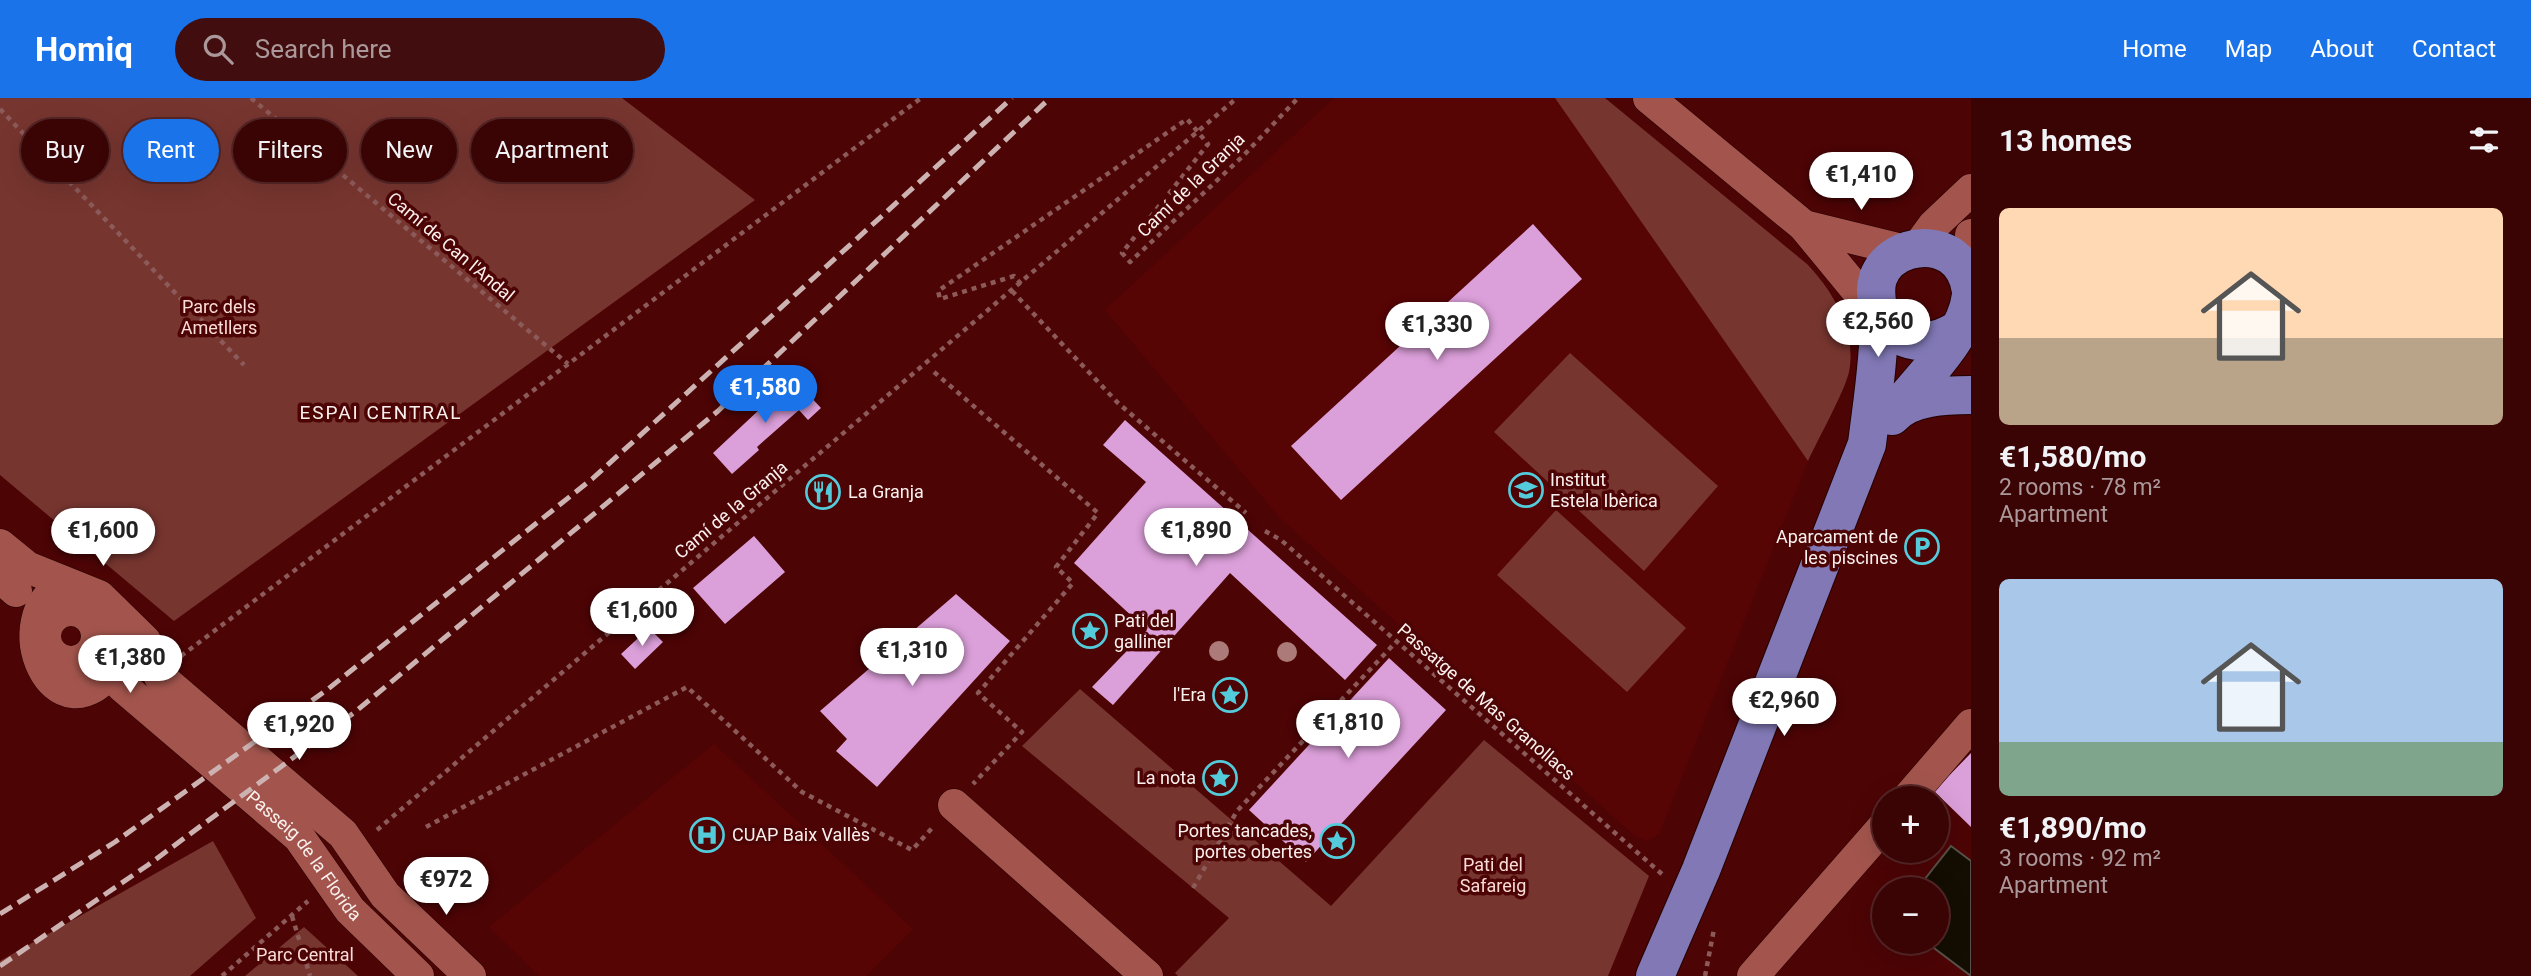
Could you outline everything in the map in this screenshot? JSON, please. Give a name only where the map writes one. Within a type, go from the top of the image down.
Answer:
[{"type":"main road","points":[[1657,975],[1867,444],[1879,317],[1875,292],[1879,276],[1885,265],[1912,249],[1948,254],[1953,315],[1971,388]]},
{"type":"main road","points":[[1879,317],[1891,331],[1953,315]]},
{"type":"main road","points":[[1867,444],[1896,411],[1953,315]]},
{"type":"main road","points":[[1896,411],[1928,398],[1971,396]]},
{"type":"street","points":[[1649,98],[1804,226],[1879,317]]},
{"type":"street","points":[[1804,226],[1912,249],[1971,190]]},
{"type":"street","points":[[1953,315],[1971,235]]},
{"type":"street","name":"Passeig de la Florida","points":[[0,545],[27,567],[65,585],[86,589],[112,607],[168,669],[343,834],[385,895],[470,976]]},
{"type":"street","points":[[65,585],[44,590],[29,602],[17,618],[11,634],[18,657],[32,678],[51,690],[75,692],[95,687],[124,637],[121,623],[112,607]]},
{"type":"street","points":[[45,617],[65,610],[76,610],[87,615],[98,635],[96,646],[107,666]]},
{"type":"street","name":"Passeig de la Florida","points":[[107,666],[146,674],[168,669]]},
{"type":"street","name":"Passeig de la Florida","points":[[107,666],[299,837],[350,910],[418,976]]},
{"type":"street","points":[[1918,786],[1971,726]]},
{"type":"street","points":[[954,805],[1147,976]]},
{"type":"street","points":[[1754,976],[1872,840]]},
{"type":"path","name":"Camí de Can l'Andal","points":[[251,98],[568,364]]},
{"type":"path","points":[[168,669],[921,98]]},
{"type":"path","name":"Camí de la Granja","points":[[368,837],[1237,98]]},
{"type":"path","name":"Camí de la Granja","points":[[1021,284],[1014,276],[940,299],[938,291],[1187,119],[1208,144],[1122,253],[1130,262],[1243,156],[1298,98]]},
{"type":"path","points":[[0,109],[244,365]]},
{"type":"path","points":[[1012,291],[1118,402],[1246,513]]},
{"type":"path","points":[[426,827],[687,687],[802,792],[912,850],[1022,732],[978,692],[1073,583],[1056,567],[1098,513],[934,372]]},
{"type":"path","name":"Passatge de Mas Granollacs","points":[[1265,531],[1281,540],[1395,643],[1660,873],[1692,891]]},
{"type":"path","points":[[1193,888],[1237,811],[1395,643]]},
{"type":"path","points":[[222,976],[330,881]]},
{"type":"path","points":[[292,916],[310,976]]},
{"type":"shaded area","name":"Institut Estela Ibèrica","points":[[1334,98],[1555,98],[1808,461],[1659,834],[1647,841],[1636,837],[1281,519],[1105,310]]},
{"type":"shaded area","name":"CUAP Baix Vallès","points":[[714,744],[913,929],[866,976],[539,976],[489,927]]},
{"type":"shaded area","points":[[1951,846],[1971,861],[1971,976],[1942,954],[1949,954],[1949,877],[1926,877],[1938,863],[1949,863]]},
{"type":"green space","name":"Parc dels Ametllers","points":[[0,98],[622,98],[755,200],[174,621],[0,475]]},
{"type":"green space","points":[[1555,98],[1605,98],[1807,264],[1826,286],[1846,327],[1851,357],[1842,392],[1808,461]]},
{"type":"green space","points":[[1570,353],[1718,486],[1644,571],[1494,432]]},
{"type":"green space","points":[[1556,510],[1686,628],[1627,692],[1497,575]]},
{"type":"green space","name":"Pati del Safareig","points":[[1080,689],[1331,906],[1484,740],[1649,876],[1608,976],[1178,976],[1175,973],[1229,918],[1022,746]]},
{"type":"green space","points":[[213,841],[256,918],[190,976],[0,976],[0,961]]},
{"type":"green space","name":"Parc Central","points":[[304,927],[358,976],[245,976]]},
{"type":"building","points":[[1533,224],[1582,279],[1341,500],[1291,446]]},
{"type":"building","points":[[793,378],[821,408],[808,420],[799,410],[757,447],[759,450],[732,474],[713,453]]},
{"type":"building","points":[[1125,420],[1377,645],[1345,680],[1230,573],[1113,705],[1092,687],[1147,630],[1074,563],[1146,482],[1103,445]]},
{"type":"building","points":[[754,536],[785,572],[725,624],[693,588]]},
{"type":"building","points":[[956,594],[1010,641],[877,787],[836,751],[847,739],[820,711]]},
{"type":"building","points":[[649,628],[663,642],[635,669],[621,654]]},
{"type":"building","points":[[1389,658],[1446,710],[1306,862],[1249,810]]},
{"type":"building","points":[[1971,753],[1971,827],[1949,806],[1949,786],[1939,786]]},
{"type":"railway","points":[[0,914],[115,842],[328,689],[592,479],[1012,98]]},
{"type":"railway","points":[[0,966],[148,865],[355,712],[718,411],[1050,98]]},
{"type":"place","name":"Institut Estela Ibèrica","points":[[1526,490]]},
{"type":"place","name":"La Granja","points":[[823,492]]},
{"type":"place","name":"Aparcament de les piscines","points":[[1922,547]]},
{"type":"place","name":"Pati del galliner","points":[[1090,631]]},
{"type":"place","name":"l'Era","points":[[1230,695]]},
{"type":"place","name":"La nota","points":[[1220,778]]},
{"type":"place","name":"CUAP Baix Vallès","points":[[707,835]]},
{"type":"place","name":"Portes tancades, portes obertes","points":[[1337,841]]},
{"type":"district","name":"ESPAI CENTRAL","points":[[381,412]]}]
